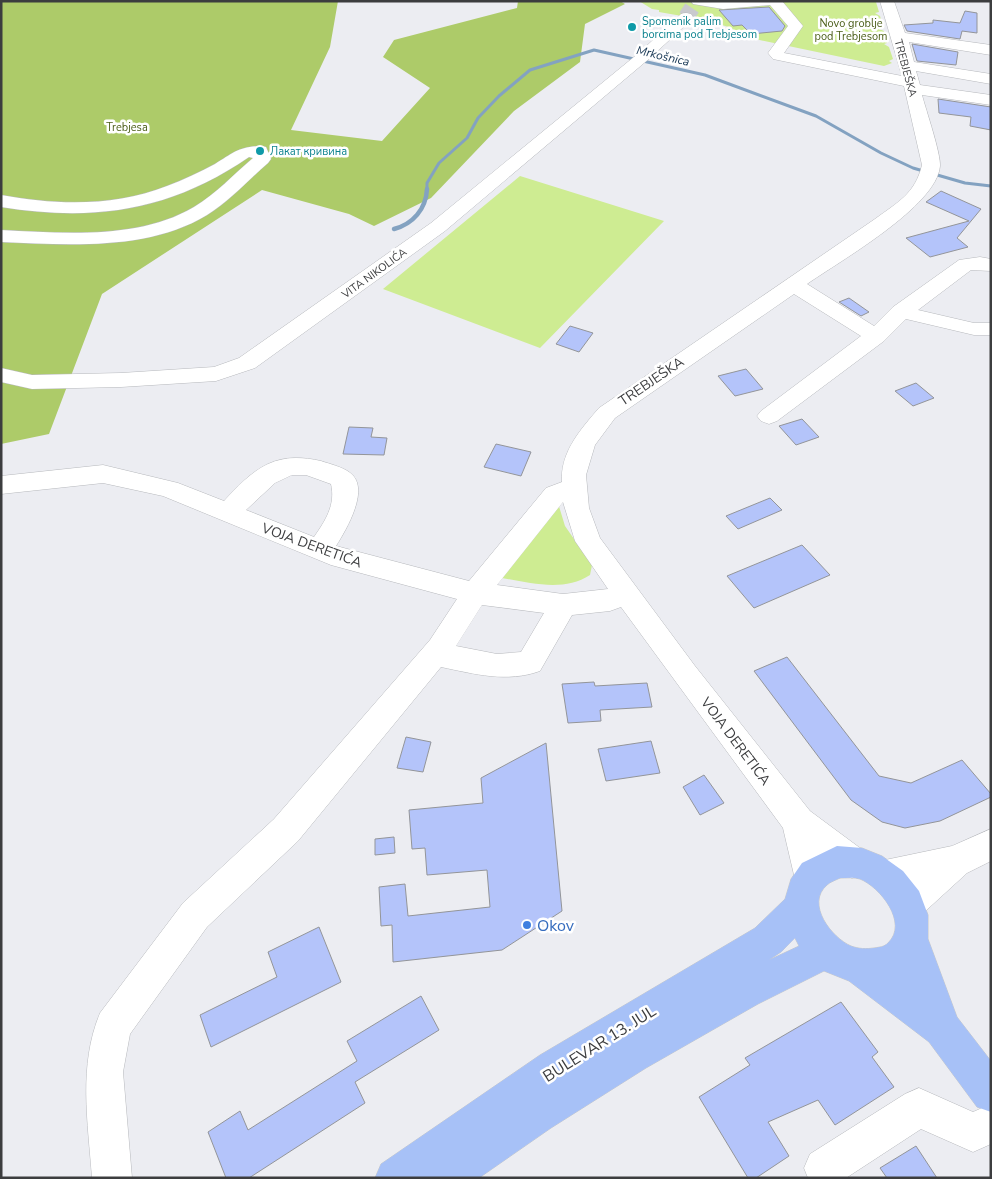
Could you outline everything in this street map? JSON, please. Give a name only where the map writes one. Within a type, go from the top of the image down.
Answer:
[{"type":"main road","points":[[942,1029],[911,940],[912,916],[908,904],[898,888],[885,876],[869,866],[852,862],[830,864],[811,875],[801,896],[801,908],[810,932],[843,960],[942,1029],[991,1093]]},
{"type":"main road","name":"BULEVAR 13. JUL","points":[[395,1178],[554,1069],[768,940],[801,908]]},
{"type":"main road","points":[[843,960],[877,967],[892,962],[904,953],[911,940]]},
{"type":"main road","name":"BULEVAR 13. JUL","points":[[444,1178],[519,1125],[646,1046],[788,968],[843,960]]},
{"type":"street","points":[[693,7],[772,1],[796,26],[776,53],[778,56],[911,86],[991,100]]},
{"type":"street","name":"TREBJEŠKA","points":[[674,659],[588,541],[576,508],[573,487],[576,464],[581,448],[592,428],[607,413],[882,223],[921,192],[930,174],[906,65],[887,1]]},
{"type":"street","name":"VITA NIKOLIĆA","points":[[1,375],[32,382],[121,380],[216,374],[247,363],[433,230],[639,60],[693,7]]},
{"type":"street","points":[[900,41],[991,50]]},
{"type":"street","points":[[900,41],[991,60]]},
{"type":"street","points":[[906,65],[991,79]]},
{"type":"street","points":[[1,202],[30,206],[87,208],[130,204],[172,190],[221,168],[245,152],[260,151],[262,159],[199,211],[165,226],[73,240],[1,236]]},
{"type":"street","points":[[769,416],[876,336],[902,312],[966,264],[980,263],[991,265]]},
{"type":"street","points":[[793,284],[876,336]]},
{"type":"street","points":[[902,312],[974,329],[991,329]]},
{"type":"street","points":[[228,513],[253,486],[271,472],[297,464],[322,468],[342,479],[347,493],[338,523],[319,549]]},
{"type":"street","name":"VOJA DERETIĆA","points":[[1,485],[103,474],[169,489],[340,558],[475,593],[563,606],[610,600],[625,593]]},
{"type":"street","points":[[112,1178],[104,1072],[113,1026],[195,915],[286,830],[434,654],[475,593],[555,494],[573,487]]},
{"type":"street","points":[[434,654],[496,666],[530,663],[563,606]]},
{"type":"street","name":"VOJA DERETIĆA","points":[[674,659],[798,822]]},
{"type":"street","points":[[798,822],[852,862]]},
{"type":"street","points":[[798,822],[811,875]]},
{"type":"street","points":[[908,904],[955,862],[991,844]]},
{"type":"street","points":[[885,876],[955,862]]},
{"type":"street","points":[[824,1168],[919,1108],[973,1132],[991,1124]]},
{"type":"green space","name":"Trebjesa","points":[[1,1],[338,1],[330,47],[291,130],[382,141],[430,88],[383,57],[394,40],[517,8],[518,1],[620,1],[625,4],[585,24],[580,62],[514,111],[431,198],[374,226],[349,214],[262,190],[102,294],[49,434],[1,444]]},
{"type":"green space","name":"Novo groblje pod Trebjesom","points":[[639,1],[876,2],[879,12],[875,13],[880,16],[883,27],[879,29],[884,31],[887,43],[884,44],[889,47],[893,59],[889,61],[892,63],[884,66],[755,39],[734,31],[732,28],[705,20],[659,12],[659,10],[652,9]]},
{"type":"green space","points":[[520,176],[664,221],[540,348],[383,289]]},
{"type":"green space","points":[[558,503],[565,526],[592,565],[590,575],[580,580],[558,585],[536,584],[502,578]]},
{"type":"building","points":[[769,7],[785,26],[782,31],[751,34],[742,25],[733,26],[719,10]]},
{"type":"building","points":[[965,11],[977,13],[977,33],[962,31],[960,39],[907,31],[904,25],[933,23],[933,20],[960,23]]},
{"type":"building","points":[[912,44],[958,52],[956,65],[917,61]]},
{"type":"building","points":[[938,99],[991,107],[991,130],[970,126],[971,117],[939,113]]},
{"type":"building","points":[[941,191],[981,209],[957,238],[968,247],[930,257],[906,238],[969,221],[926,202]]},
{"type":"building","points":[[849,298],[869,312],[861,316],[839,302]]},
{"type":"building","points":[[570,326],[593,333],[579,352],[556,344]]},
{"type":"building","points":[[746,369],[763,389],[735,396],[718,376]]},
{"type":"building","points":[[916,383],[934,398],[913,406],[895,391]]},
{"type":"building","points":[[802,419],[819,437],[796,445],[779,426]]},
{"type":"building","points":[[349,427],[373,428],[371,437],[387,438],[384,455],[343,454]]},
{"type":"building","points":[[496,444],[531,452],[521,476],[484,467]]},
{"type":"building","points":[[770,498],[782,510],[738,529],[726,516]]},
{"type":"building","points":[[802,545],[830,575],[754,608],[727,576]]},
{"type":"building","points":[[787,657],[879,776],[911,783],[962,760],[991,794],[991,797],[940,821],[905,828],[882,822],[851,800],[754,671]]},
{"type":"building","points":[[594,682],[595,686],[647,683],[652,707],[600,710],[601,721],[568,723],[562,684]]},
{"type":"building","points":[[406,737],[431,742],[423,772],[397,768]]},
{"type":"building","points":[[651,741],[660,773],[606,781],[598,749]]},
{"type":"building","points":[[546,743],[562,911],[502,950],[393,962],[392,925],[381,926],[379,887],[405,884],[408,916],[490,907],[487,870],[427,875],[425,848],[412,849],[409,810],[483,803],[481,778]]},
{"type":"building","points":[[704,775],[724,803],[700,815],[683,787]]},
{"type":"building","points":[[394,837],[395,853],[375,855],[375,839]]},
{"type":"building","points":[[319,927],[341,982],[211,1047],[200,1015],[277,977],[268,952]]},
{"type":"building","points":[[421,996],[439,1030],[355,1082],[365,1103],[249,1178],[226,1178],[208,1132],[240,1111],[248,1130],[357,1061],[347,1041]]},
{"type":"building","points":[[841,1002],[878,1052],[872,1057],[894,1087],[835,1125],[818,1100],[768,1122],[789,1156],[756,1178],[748,1178],[699,1097],[750,1065],[745,1058]]},
{"type":"building","points":[[916,1146],[937,1178],[887,1178],[880,1168]]},
{"type":"waterway","name":"Mrkošnica","points":[[427,189],[427,183],[439,163],[467,138],[478,118],[499,96],[530,70],[594,50],[705,75],[816,116],[881,153],[913,168],[965,183],[991,186]]},
{"type":"waterway","name":"Mrkošnica","points":[[394,229],[401,227],[417,215],[424,203],[427,189]]},
{"type":"tunnel","points":[[686,17],[692,8]]},
{"type":"place","name":"Spomenik palim borcima pod Trebjesom","points":[[632,27]]},
{"type":"place","name":"Лакат кривина","points":[[260,151]]},
{"type":"place","name":"Okov","points":[[527,925]]}]
